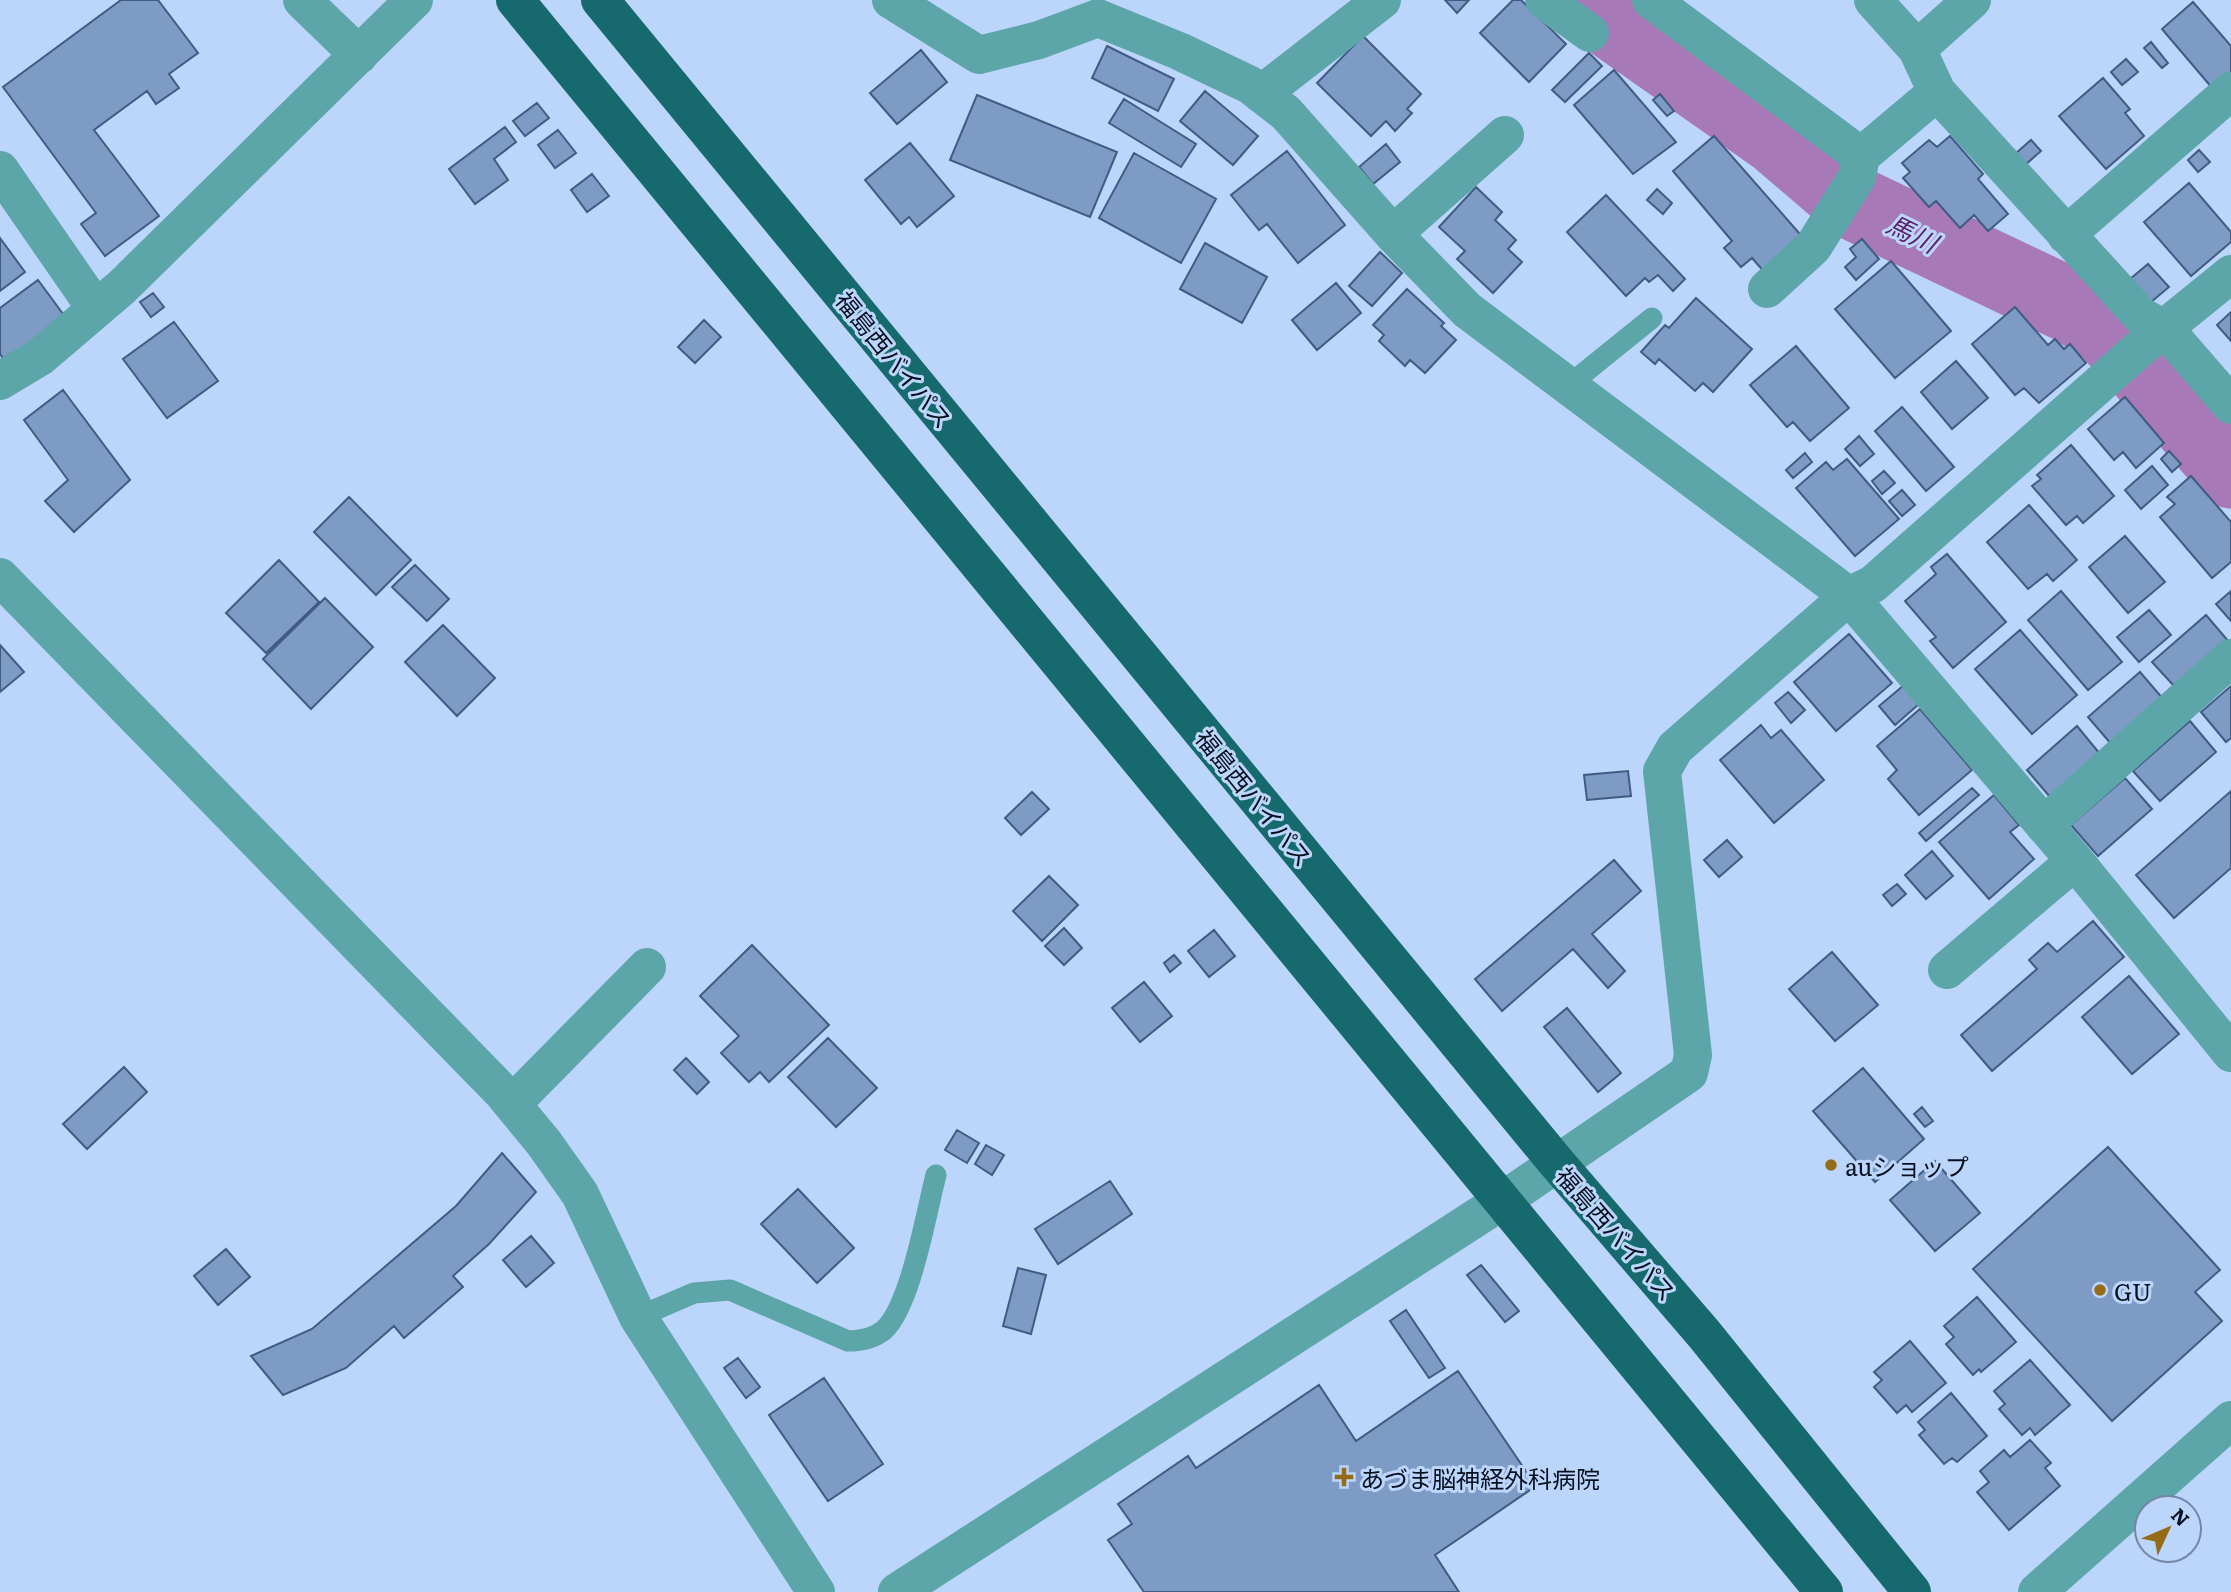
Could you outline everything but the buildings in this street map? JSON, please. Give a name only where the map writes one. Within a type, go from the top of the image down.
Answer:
[{"type":"highway","points":[[515,0],[1824,1592]]},
{"type":"highway","name":"福島西バイパス","points":[[600,0],[1556,1162],[1704,1334],[1912,1592]]},
{"type":"street","points":[[302,0],[359,55]]},
{"type":"street","points":[[0,382],[40,357],[96,309],[414,0]]},
{"type":"street","points":[[891,0],[979,55],[1039,40],[1098,18],[1179,51],[1261,94],[1286,113],[1393,234],[1467,310],[1849,596],[2075,861],[2231,1053]]},
{"type":"street","points":[[1261,94],[1382,0]]},
{"type":"street","points":[[1544,0],[1590,33]]},
{"type":"street","points":[[1651,0],[1859,167]]},
{"type":"street","points":[[1874,0],[1917,49],[1937,92],[2157,336],[2231,405]]},
{"type":"street","points":[[1917,49],[1972,0]]},
{"type":"street","points":[[2066,235],[2231,91]]},
{"type":"street","points":[[1766,289],[1813,247],[1859,167],[1937,92]]},
{"type":"street","points":[[1393,234],[1505,135]]},
{"type":"street","points":[[0,170],[96,309]]},
{"type":"street","points":[[897,1592],[1502,1201],[1689,1073],[1693,1055],[1662,771],[1675,748],[1849,596],[1872,584],[2107,378],[2231,274]]},
{"type":"street","points":[[0,577],[512,1104],[580,1194],[638,1317],[816,1592]]},
{"type":"street","points":[[2044,825],[2231,657]]},
{"type":"street","points":[[1947,971],[2075,861]]},
{"type":"street","points":[[512,1104],[647,967]]},
{"type":"street","points":[[2037,1592],[2231,1420]]},
{"type":"lane","points":[[1569,385],[1653,318]]},
{"type":"lane","points":[[638,1317],[694,1293],[730,1290],[848,1341],[863,1341],[883,1330],[899,1309],[936,1175]]},
{"type":"waterway","name":"馬川","points":[[1581,0],[1776,137],[1852,202],[2071,306],[2106,327],[2231,471]]},
{"type":"place","name":"auショップ","points":[[1831,1165]]},
{"type":"place","name":"GU","points":[[2100,1290]]},
{"type":"place","name":"あづま脳神経外科病院","points":[[1344,1477]]}]
